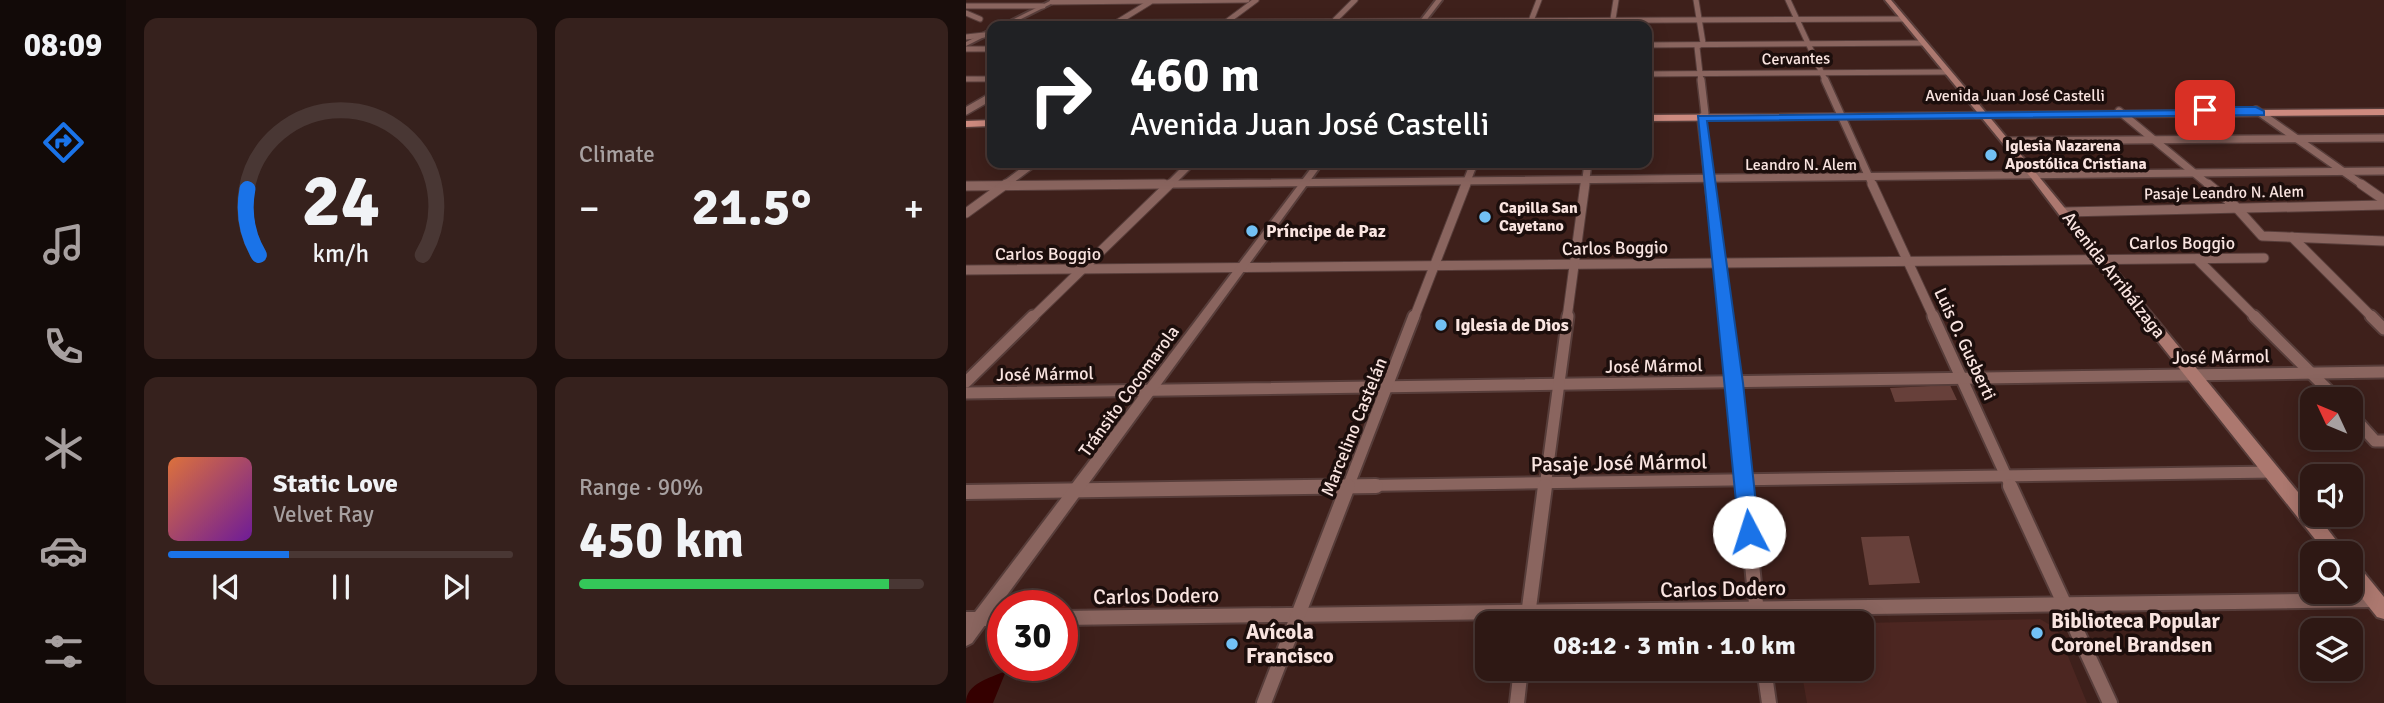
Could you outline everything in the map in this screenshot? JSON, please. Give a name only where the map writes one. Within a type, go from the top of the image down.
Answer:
[{"type":"main road","name":"Avenida Arribálzaga","points":[[1888,0],[1945,72],[2007,141],[2065,212],[2099,259],[2328,541]]},
{"type":"main road","name":"Avenida Juan José Castelli","points":[[1652,116],[2384,111]]},
{"type":"main road","points":[[966,121],[987,121]]},
{"type":"main road","points":[[2363,584],[2381,604]]},
{"type":"street","points":[[1014,21],[1054,1],[1247,0]]},
{"type":"street","points":[[1227,21],[1256,0]]},
{"type":"street","points":[[1334,21],[1355,0]]},
{"type":"street","points":[[1423,21],[1439,0]]},
{"type":"street","points":[[1531,21],[1538,0]]},
{"type":"street","points":[[1612,21],[1616,0]]},
{"type":"street","points":[[1696,0],[1703,43],[1697,47],[1708,179],[1734,383],[1757,611]]},
{"type":"street","name":"Luis O. Gusberti","points":[[1787,0],[2110,703]]},
{"type":"street","points":[[1118,21],[1153,1]]},
{"type":"street","points":[[966,9],[974,6],[1043,6]]},
{"type":"street","points":[[966,9],[980,19],[966,22]]},
{"type":"street","points":[[1652,22],[1903,19]]},
{"type":"street","points":[[966,44],[987,34]]},
{"type":"street","points":[[966,37],[984,35]]},
{"type":"street","points":[[1652,45],[1922,43]]},
{"type":"street","points":[[966,49],[987,49]]},
{"type":"street","name":"Cervantes","points":[[1652,74],[1945,72]]},
{"type":"street","points":[[966,79],[987,79]]},
{"type":"street","points":[[966,111],[987,99]]},
{"type":"street","points":[[2259,111],[2384,202]]},
{"type":"street","points":[[2121,113],[2235,206],[2262,236],[2384,241]]},
{"type":"street","points":[[2007,141],[2384,138]]},
{"type":"street","points":[[966,213],[1027,168]]},
{"type":"street","points":[[966,382],[1186,168]]},
{"type":"street","name":"Tránsito Cocomarola","points":[[966,638],[973,619],[1078,490],[1315,168]]},
{"type":"street","name":"Marcelino Castelán","points":[[1264,703],[1472,168]]},
{"type":"street","points":[[1529,611],[1577,265],[1587,168]]},
{"type":"street","name":"Leandro N. Alem","points":[[966,186],[2384,172]]},
{"type":"street","name":"Pasaje Leandro N. Alem","points":[[2065,212],[2384,202]]},
{"type":"street","points":[[2292,237],[2384,329]]},
{"type":"street","name":"Carlos Boggio","points":[[966,270],[2264,258]]},
{"type":"street","points":[[2197,259],[2325,387]]},
{"type":"street","name":"José Mármol","points":[[966,393],[2384,372]]},
{"type":"street","points":[[2363,426],[2379,441]]},
{"type":"street","name":"Pasaje José Mármol","points":[[966,492],[2273,472]]},
{"type":"street","name":"Carlos Dodero","points":[[1874,611],[2062,603],[2381,604]]},
{"type":"street","name":"Carlos Dodero","points":[[1078,618],[1298,615],[1475,617]]},
{"type":"street","points":[[1517,703],[1520,681]]},
{"type":"street","points":[[1766,681],[1769,703]]},
{"type":"shaded area","points":[[1950,385],[1957,400],[1895,402],[1890,388]]},
{"type":"shaded area","points":[[1909,536],[1920,583],[1869,585],[1861,537]]},
{"type":"shaded area","points":[[2040,619],[2057,629],[2087,703],[1807,703],[1803,681],[1874,681],[1874,623]]},
{"type":"shaded area","points":[[986,679],[1002,681],[993,703],[966,703],[974,686]]},
{"type":"place","name":"Iglesia Nazarena Apostólica Cristiana","points":[[1991,155]]},
{"type":"place","name":"Capilla San Cayetano","points":[[1485,217]]},
{"type":"place","name":"Príncipe de Paz","points":[[1252,231]]},
{"type":"place","name":"Iglesia de Dios","points":[[1441,325]]},
{"type":"place","name":"Biblioteca Popular Coronel Brandsen","points":[[2037,633]]},
{"type":"place","name":"Avícola Francisco","points":[[1232,644]]},
{"type":"route","points":[[1749,532],[1734,383],[1701,118],[2261,113],[2256,110],[2205,110]]}]
